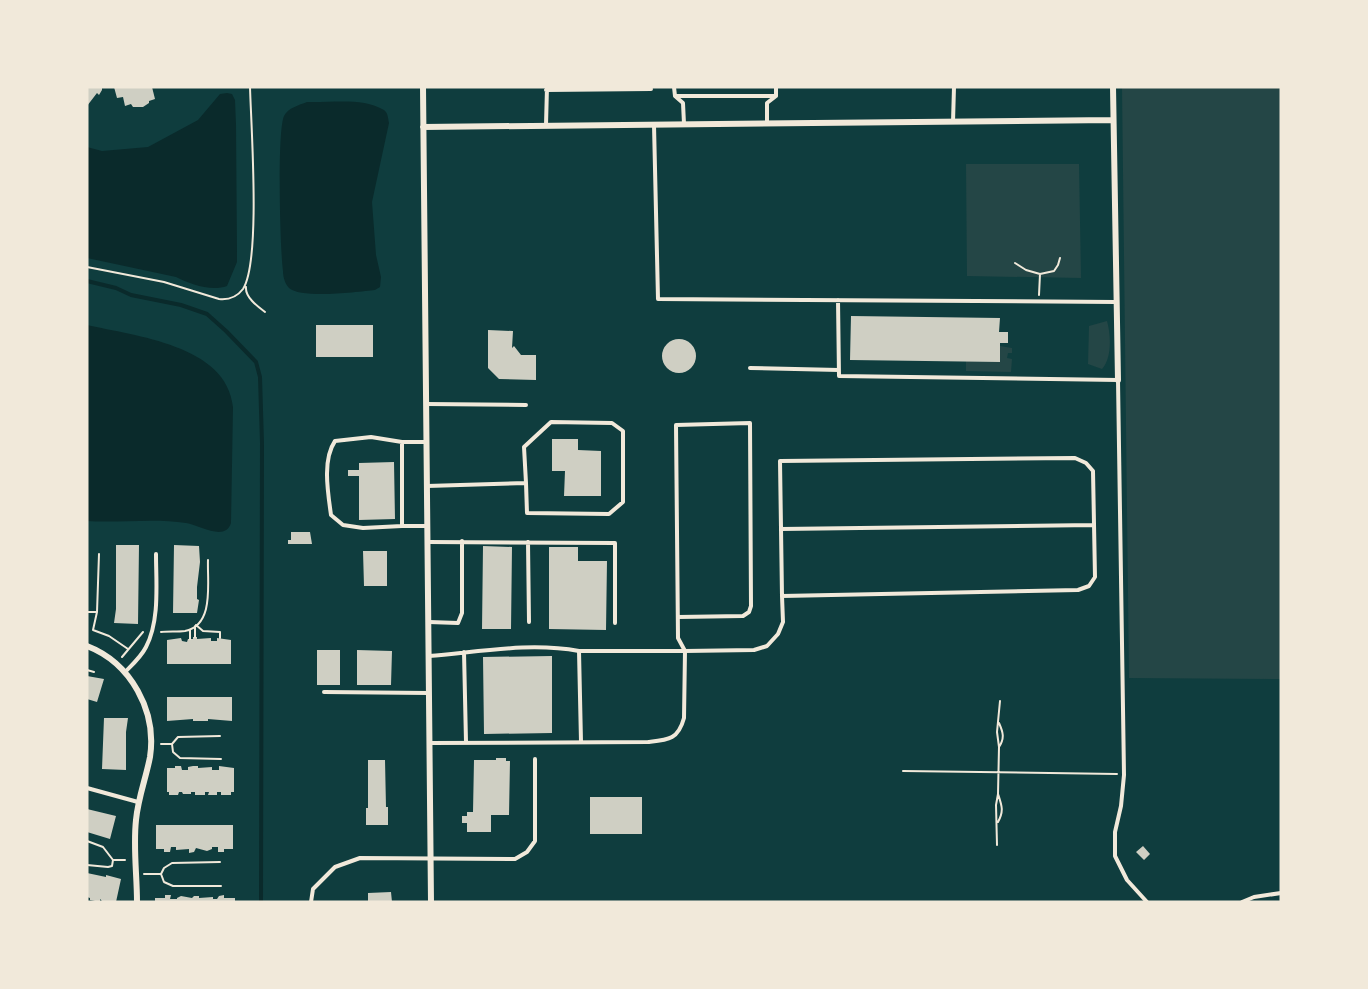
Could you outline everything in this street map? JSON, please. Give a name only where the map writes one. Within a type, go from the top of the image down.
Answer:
[{"type":"street","points":[[423,87],[431,902]]},
{"type":"street","points":[[1113,87],[1118,380]]},
{"type":"street","points":[[423,127],[1113,120]]},
{"type":"street","points":[[87,646],[111,660],[132,680],[143,701],[150,728],[150,755],[135,823],[137,902]]},
{"type":"lane","points":[[674,87],[675,96],[683,103],[684,124]]},
{"type":"lane","points":[[776,87],[776,96]]},
{"type":"lane","points":[[954,87],[954,122]]},
{"type":"lane","points":[[546,126],[546,89],[651,89]]},
{"type":"lane","points":[[675,96],[776,96]]},
{"type":"lane","points":[[767,124],[767,103],[776,96]]},
{"type":"lane","points":[[654,125],[658,299],[1116,303]]},
{"type":"lane","points":[[838,300],[839,376],[1118,380],[1124,775],[1121,806],[1115,832],[1115,856],[1127,880],[1147,902]]},
{"type":"lane","points":[[750,368],[839,370]]},
{"type":"lane","points":[[426,404],[526,405]]},
{"type":"lane","points":[[551,422],[612,423],[623,431],[623,502],[609,514],[527,513],[526,483],[525,447],[551,422]]},
{"type":"lane","points":[[430,743],[648,742],[668,740],[675,736],[681,729],[684,718],[685,651],[678,638],[676,425],[750,423],[751,606],[749,612],[743,616],[678,617]]},
{"type":"lane","points":[[426,442],[402,442],[371,436],[335,441],[329,450],[328,493],[331,516],[343,525],[363,528],[427,526]]},
{"type":"lane","points":[[402,442],[402,526]]},
{"type":"lane","points":[[429,656],[496,649],[560,647],[579,651],[685,651],[754,650],[767,646],[778,634],[783,622],[782,596],[780,461],[1075,458],[1093,471],[1095,577],[1089,586],[1078,590],[782,596]]},
{"type":"lane","points":[[426,486],[526,483]]},
{"type":"lane","points":[[781,528],[1094,525]]},
{"type":"lane","points":[[429,622],[458,622],[462,613],[462,541]]},
{"type":"lane","points":[[427,542],[615,543],[615,623]]},
{"type":"lane","points":[[528,542],[530,622]]},
{"type":"lane","points":[[125,672],[139,658],[147,645],[151,631],[155,609],[156,554]]},
{"type":"lane","points":[[579,651],[581,742]]},
{"type":"lane","points":[[464,652],[466,742]]},
{"type":"lane","points":[[324,692],[430,693]]},
{"type":"lane","points":[[311,902],[313,889],[334,867],[360,858],[515,859],[526,852],[535,841],[535,759]]},
{"type":"lane","points":[[87,788],[139,802]]},
{"type":"lane","points":[[1242,902],[1254,897],[1281,892]]},
{"type":"path","points":[[250,87],[254,225],[252,254],[245,290],[247,295],[266,312]]},
{"type":"path","points":[[1015,262],[1026,270],[1040,274],[1054,271],[1059,258]]},
{"type":"path","points":[[87,267],[164,282],[228,300],[237,296],[246,281]]},
{"type":"path","points":[[1039,295],[1040,274]]},
{"type":"path","points":[[99,554],[97,612],[93,630],[109,636],[128,649]]},
{"type":"path","points":[[158,632],[190,629],[196,625],[206,611],[208,560]]},
{"type":"path","points":[[87,612],[97,612]]},
{"type":"path","points":[[196,625],[201,630],[220,632],[220,638]]},
{"type":"path","points":[[195,637],[196,625]]},
{"type":"path","points":[[190,629],[190,639]]},
{"type":"path","points":[[179,631],[179,638]]},
{"type":"path","points":[[121,657],[140,633],[146,632]]},
{"type":"path","points":[[208,632],[208,638]]},
{"type":"path","points":[[87,670],[94,672]]},
{"type":"path","points":[[997,845],[996,805],[999,747],[996,741],[1000,701]]},
{"type":"path","points":[[999,723],[1003,732],[1003,741],[999,747]]},
{"type":"path","points":[[158,744],[172,744],[178,737],[220,736]]},
{"type":"path","points":[[172,744],[174,752],[180,758],[221,759]]},
{"type":"path","points":[[903,771],[1117,774]]},
{"type":"path","points":[[997,824],[1002,815],[998,794]]},
{"type":"path","points":[[87,841],[104,847],[113,860],[112,866],[108,867],[87,865]]},
{"type":"path","points":[[113,860],[128,860]]},
{"type":"path","points":[[220,862],[172,863],[166,865],[161,874],[164,882],[173,886],[221,885]]},
{"type":"path","points":[[144,874],[161,874]]},
{"type":"shaded area","points":[[1122,87],[1281,87],[1281,679],[1129,678]]},
{"type":"shaded area","points":[[220,94],[232,94],[235,100],[237,262],[227,286],[214,288],[201,286],[176,277],[87,258],[87,147],[102,151],[148,147],[198,120]]},
{"type":"shaded area","points":[[307,102],[366,103],[384,110],[387,114],[389,123],[372,202],[376,255],[381,277],[380,287],[375,290],[330,294],[305,293],[289,288],[284,280],[280,217],[282,126],[284,116],[288,111]]},
{"type":"shaded area","points":[[966,164],[1079,164],[1081,278],[967,276]]},
{"type":"shaded area","points":[[1107,321],[1110,346],[1108,359],[1102,369],[1088,364],[1089,326]]},
{"type":"shaded area","points":[[87,325],[153,339],[176,347],[197,357],[214,370],[227,386],[233,407],[231,523],[228,529],[218,532],[186,523],[162,521],[87,521]]},
{"type":"shaded area","points":[[1000,346],[1012,348],[1012,353],[1008,353],[1007,358],[1012,359],[1011,372],[966,371],[966,361],[1000,362]]},
{"type":"building","points":[[87,87],[102,87],[102,90],[87,106]]},
{"type":"building","points":[[114,87],[152,87],[155,99],[143,107],[133,107],[131,104],[125,106],[123,97],[117,98]]},
{"type":"building","points":[[851,316],[1000,318],[999,332],[1008,332],[1008,343],[1000,343],[1000,362],[850,360]]},
{"type":"building","points":[[316,325],[373,325],[373,357],[316,357]]},
{"type":"building","points":[[488,330],[513,331],[512,348],[514,346],[521,355],[536,355],[536,380],[499,379],[488,368]]},
{"type":"building","points":[[679,339],[691,344],[696,356],[691,368],[679,373],[667,368],[662,356],[667,344]]},
{"type":"building","points":[[552,439],[578,439],[578,450],[601,451],[601,496],[564,496],[565,471],[552,471]]},
{"type":"building","points":[[394,462],[395,519],[359,520],[359,476],[348,476],[348,470],[359,470],[359,463]]},
{"type":"building","points":[[291,532],[310,532],[312,544],[288,544],[288,540],[291,540]]},
{"type":"building","points":[[116,545],[139,545],[138,624],[114,623]]},
{"type":"building","points":[[174,545],[199,546],[197,613],[173,613]]},
{"type":"building","points":[[483,546],[512,547],[511,629],[482,629]]},
{"type":"building","points":[[549,547],[578,547],[578,561],[607,561],[606,630],[549,629]]},
{"type":"building","points":[[363,551],[387,551],[387,586],[364,586]]},
{"type":"building","points":[[193,637],[211,638],[211,641],[217,641],[217,638],[231,640],[231,664],[167,664],[167,640],[181,638],[182,641],[187,642]]},
{"type":"building","points":[[317,650],[340,650],[340,685],[317,685]]},
{"type":"building","points":[[357,650],[392,651],[391,685],[357,685]]},
{"type":"building","points":[[552,656],[552,733],[484,734],[483,657]]},
{"type":"building","points":[[87,676],[104,679],[97,702],[87,699]]},
{"type":"building","points":[[167,697],[232,697],[232,721],[208,719],[208,721],[193,721],[193,719],[167,721]]},
{"type":"building","points":[[104,718],[128,718],[126,770],[102,769]]},
{"type":"building","points":[[496,758],[506,758],[506,761],[510,761],[509,815],[491,815],[491,832],[467,832],[467,823],[462,823],[462,816],[467,816],[467,812],[473,812],[474,760],[496,760]]},
{"type":"building","points":[[368,760],[385,760],[388,825],[366,825]]},
{"type":"building","points":[[175,766],[181,766],[182,770],[188,770],[188,767],[193,766],[212,767],[212,770],[219,770],[219,766],[234,768],[234,792],[231,792],[231,795],[221,795],[221,792],[217,792],[217,795],[208,795],[209,792],[205,792],[205,795],[195,795],[195,792],[183,794],[179,792],[178,795],[169,795],[167,768],[175,768]]},
{"type":"building","points":[[590,797],[642,797],[642,834],[590,834]]},
{"type":"building","points":[[87,809],[116,816],[110,839],[87,832]]},
{"type":"building","points":[[156,825],[233,825],[233,849],[218,852],[218,847],[212,847],[207,851],[196,848],[194,852],[189,853],[189,849],[176,850],[176,847],[171,847],[170,852],[164,852],[164,849],[156,849]]},
{"type":"building","points":[[1143,846],[1150,854],[1144,860],[1136,852]]},
{"type":"building","points":[[87,873],[121,879],[116,902],[103,902],[100,899],[100,902],[87,897]]},
{"type":"building","points":[[391,892],[392,902],[368,902],[368,893]]},
{"type":"building","points":[[165,895],[171,895],[170,899],[177,899],[181,896],[192,898],[199,896],[199,898],[217,899],[224,895],[224,898],[235,898],[235,902],[155,902],[155,898],[165,898]]},
{"type":"waterway","points":[[87,281],[116,288],[131,295],[181,305],[207,314],[256,362],[260,377],[262,443],[261,902]]}]
